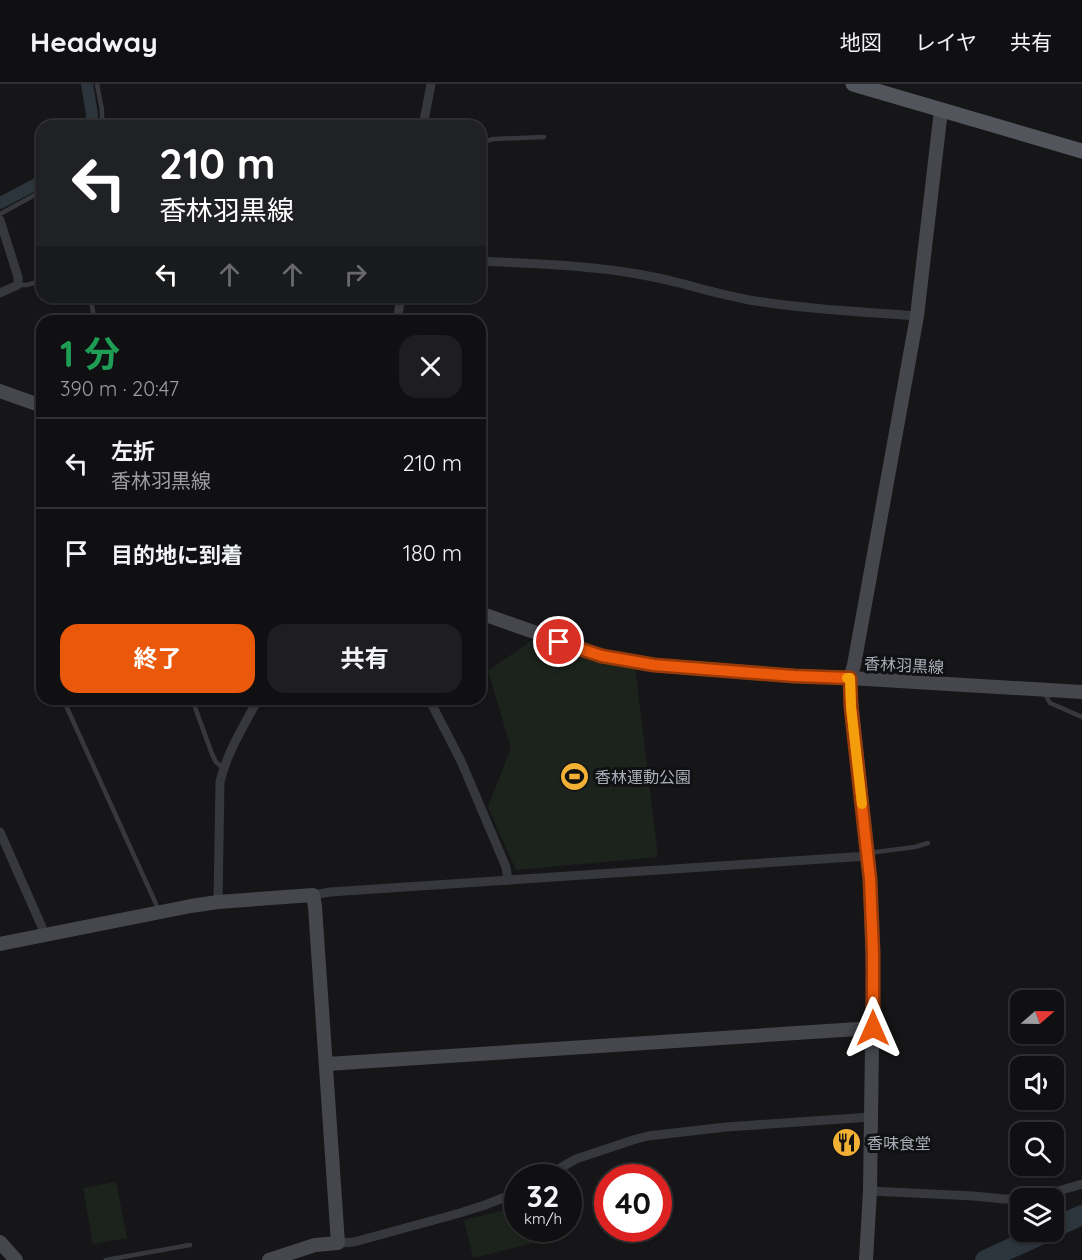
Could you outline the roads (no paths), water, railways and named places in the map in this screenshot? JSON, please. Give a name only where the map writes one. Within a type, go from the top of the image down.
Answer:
[{"type":"main road","points":[[853,84],[1082,151]]},
{"type":"street","points":[[424,120],[431,84]]},
{"type":"street","points":[[866,1260],[870,1191],[873,1028],[872,916],[850,678],[918,316],[940,110]]},
{"type":"street","points":[[0,220],[18,277],[18,285],[0,293]]},
{"type":"street","points":[[486,261],[616,271],[765,303],[918,316]]},
{"type":"street","points":[[0,391],[36,404]]},
{"type":"street","name":"香林羽黒線","points":[[486,615],[602,656],[636,662],[794,676],[1082,692]]},
{"type":"street","points":[[218,902],[220,782],[241,730],[255,705]]},
{"type":"street","points":[[432,705],[460,761],[506,867],[508,880]]},
{"type":"street","points":[[0,832],[42,927],[43,935]]},
{"type":"street","points":[[0,944],[218,902],[868,854]]},
{"type":"street","points":[[313,895],[327,1064],[338,1243]]},
{"type":"street","points":[[327,1064],[873,1028]]},
{"type":"street","points":[[567,1164],[576,1159],[648,1136],[726,1127],[871,1117]]},
{"type":"street","points":[[1064,1189],[1082,1184]]},
{"type":"street","points":[[870,1191],[1010,1200]]},
{"type":"street","points":[[269,1260],[315,1245],[354,1242],[460,1213],[504,1198]]},
{"type":"street","points":[[0,1242],[16,1260]]},
{"type":"lane","points":[[98,84],[102,120]]},
{"type":"lane","points":[[486,142],[544,137]]},
{"type":"lane","points":[[0,214],[36,193]]},
{"type":"lane","points":[[18,285],[36,282]]},
{"type":"lane","points":[[1044,690],[1050,703],[1082,717]]},
{"type":"lane","points":[[66,705],[158,912]]},
{"type":"lane","points":[[194,705],[212,754],[216,762],[224,768]]},
{"type":"lane","points":[[868,854],[928,843]]},
{"type":"lane","points":[[106,1260],[190,1245]]},
{"type":"waterway","points":[[87,84],[92,120]]},
{"type":"waterway","points":[[0,203],[36,184]]},
{"type":"waterway","points":[[1064,1223],[1082,1215]]},
{"type":"waterway","points":[[985,1260],[1025,1242]]},
{"type":"place","name":"香林運動公園","points":[[574,777]]},
{"type":"place","name":"香味食堂","points":[[846,1143]]}]
